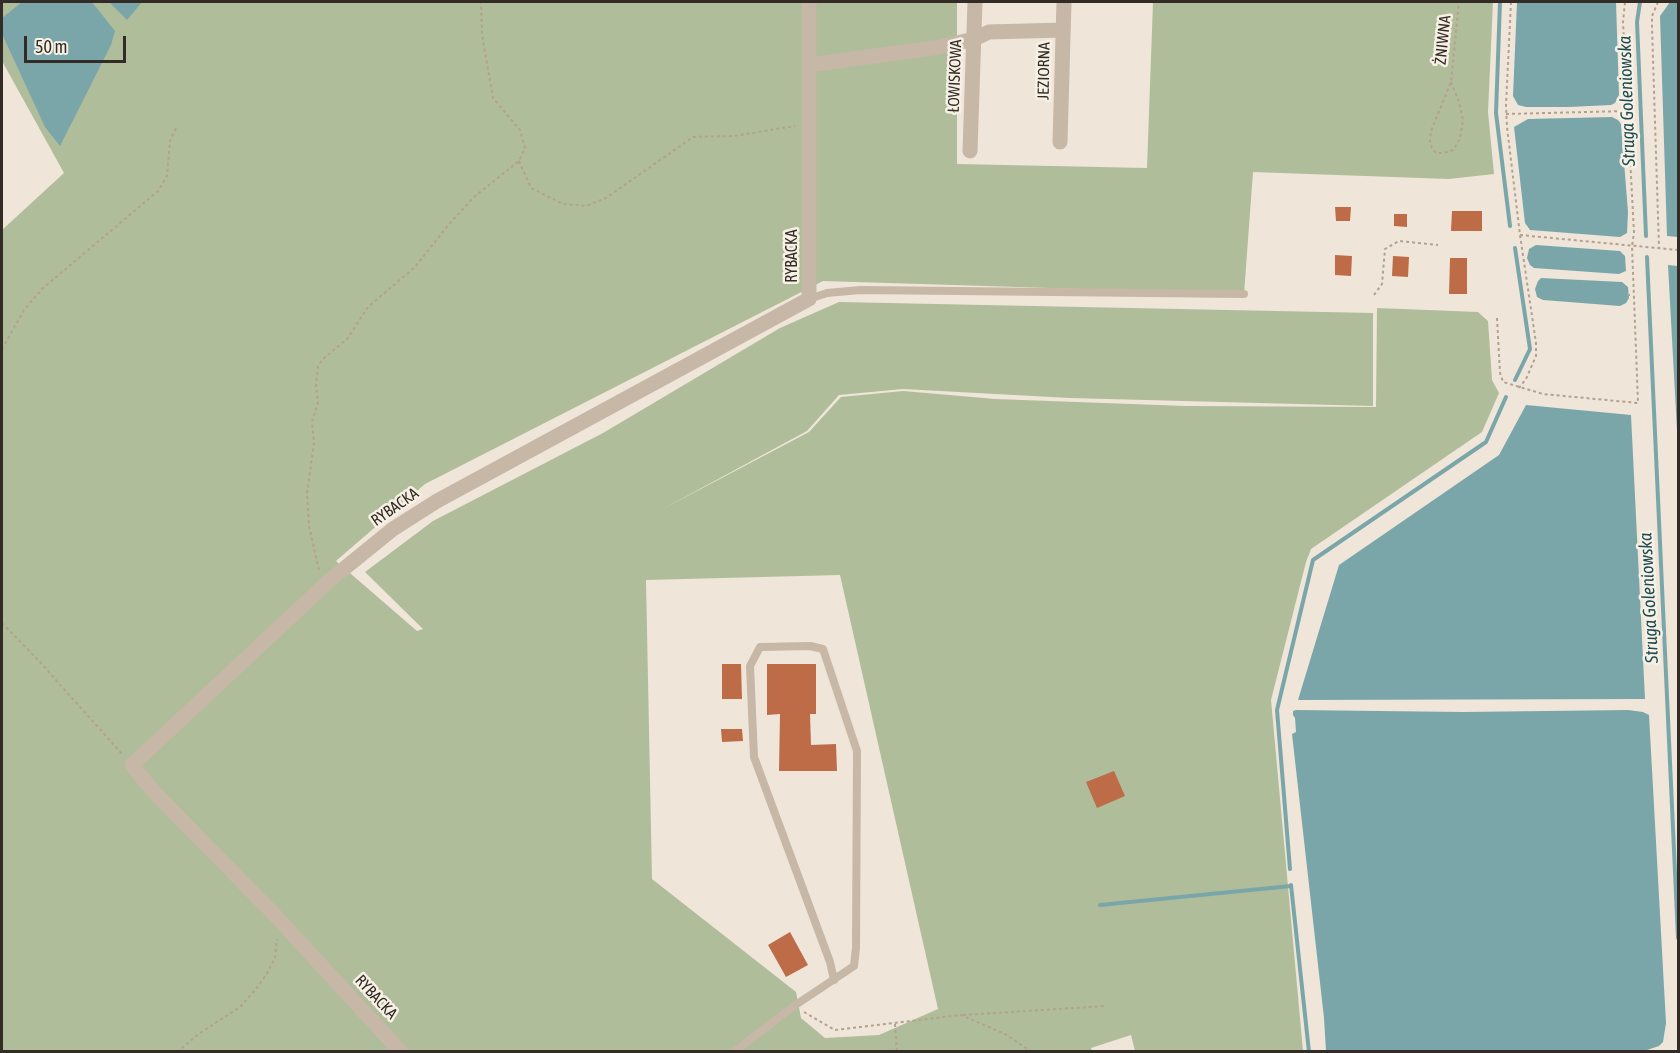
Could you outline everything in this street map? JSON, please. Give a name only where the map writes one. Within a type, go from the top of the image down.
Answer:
[{"type":"street","name":"RYBACKA","points":[[401,1052],[272,912],[153,791],[132,765],[322,588],[393,529],[437,501],[809,299],[809,2]]},
{"type":"street","name":"ŁOWISKOWA","points":[[970,151],[975,2]]},
{"type":"street","name":"JEZIORNA","points":[[1060,142],[1064,2]]},
{"type":"street","points":[[809,65],[940,47],[974,39],[989,32],[1063,30]]},
{"type":"lane","points":[[809,299],[827,293],[860,290],[1244,294]]},
{"type":"lane","points":[[734,1052],[794,1006],[834,980],[854,966],[857,751],[823,650],[810,646],[760,647],[750,666],[754,757],[830,962],[834,980]]},
{"type":"path","points":[[322,588],[309,526],[307,493],[314,443],[312,422],[318,403],[316,385],[318,366],[347,339],[368,307],[415,267],[474,197],[519,161],[525,148],[520,130],[493,98],[482,35],[481,2]]},
{"type":"path","name":"ŻNIWNA","points":[[1451,82],[1463,120],[1460,139],[1453,150],[1436,153],[1430,141],[1431,131],[1451,82],[1459,2]]},
{"type":"path","points":[[1511,2],[1506,114],[1520,235],[1536,343],[1536,356],[1526,379],[1519,388]]},
{"type":"path","points":[[1497,318],[1500,373],[1503,382],[1543,394],[1638,402],[1632,246],[1634,233],[1623,22],[1625,2]]},
{"type":"path","points":[[1658,2],[1652,16],[1652,27],[1659,248]]},
{"type":"path","points":[[1506,114],[1627,111]]},
{"type":"path","points":[[519,161],[531,188],[563,204],[585,206],[606,198],[693,137],[734,136],[810,124]]},
{"type":"path","points":[[2,349],[24,310],[42,289],[158,191],[167,176],[170,141],[177,126]]},
{"type":"path","points":[[1520,235],[1678,250]]},
{"type":"path","points":[[1374,295],[1382,284],[1385,249],[1399,241],[1438,245]]},
{"type":"path","points":[[2,623],[132,765]]},
{"type":"path","points":[[177,1052],[200,1033],[240,1007],[266,975],[276,950],[277,933],[272,912]]},
{"type":"path","points":[[794,1006],[835,1030],[961,1015],[1105,1006]]},
{"type":"path","points":[[961,1015],[1005,1034],[1032,1052]]},
{"type":"path","points":[[895,1023],[897,1052]]},
{"type":"green space","points":[[2,2],[957,2],[957,164],[1147,168],[1153,2],[1493,2],[1488,112],[1494,174],[1449,179],[1253,172],[1244,294],[823,281],[425,484],[336,561],[417,631],[423,629],[365,572],[433,521],[603,433],[780,328],[839,302],[1373,313],[1373,406],[1070,398],[903,389],[839,395],[807,431],[659,511],[809,432],[841,397],[903,391],[995,399],[1186,406],[1376,407],[1377,308],[1478,312],[1488,321],[1492,380],[1499,393],[1482,432],[1311,549],[1271,700],[1303,1051],[1135,1051],[1131,1035],[1091,1048],[1092,1052],[2,1052],[2,230],[64,173],[2,61]],"holes":[[[840,575],[938,1009],[879,1035],[825,1038],[801,1018],[796,992],[652,879],[646,580]]]},
{"type":"water","points":[[22,2],[92,2],[115,31],[111,45],[60,146],[45,127],[2,34],[2,18]]},
{"type":"water","points":[[109,2],[142,2],[127,20]]},
{"type":"water","points":[[1517,2],[1616,2],[1619,95],[1615,103],[1569,107],[1518,105],[1513,96]]},
{"type":"water","points":[[1670,2],[1678,2],[1678,237],[1667,236],[1660,16]]},
{"type":"water","points":[[1612,117],[1621,124],[1628,212],[1627,233],[1620,237],[1530,230],[1525,223],[1514,127],[1528,119]]},
{"type":"water","points":[[1536,245],[1620,251],[1625,256],[1626,271],[1619,274],[1534,268],[1527,258],[1529,249]]},
{"type":"water","points":[[1668,265],[1678,266],[1678,449]]},
{"type":"water","points":[[1541,278],[1622,282],[1628,287],[1629,298],[1620,306],[1543,300],[1537,297],[1535,289]]},
{"type":"water","points":[[1526,405],[1631,415],[1645,699],[1298,700],[1339,565],[1499,455]]},
{"type":"water","points":[[1628,710],[1649,715],[1666,1023],[1663,1042],[1659,1046],[1641,1052],[1326,1051],[1292,734],[1296,732],[1293,711],[1463,712]]},
{"type":"building","points":[[1335,207],[1351,207],[1350,221],[1336,221]]},
{"type":"building","points":[[1452,211],[1482,211],[1482,231],[1451,231]]},
{"type":"building","points":[[1394,214],[1407,214],[1407,227],[1394,226]]},
{"type":"building","points":[[1335,255],[1352,256],[1351,276],[1335,275]]},
{"type":"building","points":[[1393,256],[1409,257],[1408,277],[1392,276]]},
{"type":"building","points":[[1450,258],[1467,258],[1467,294],[1449,294]]},
{"type":"building","points":[[722,664],[741,664],[742,699],[722,699]]},
{"type":"building","points":[[767,664],[816,664],[816,714],[810,714],[811,745],[836,744],[837,771],[779,771],[780,714],[767,715]]},
{"type":"building","points":[[721,729],[742,729],[743,741],[722,742]]},
{"type":"building","points":[[1114,771],[1125,796],[1097,808],[1086,782]]},
{"type":"building","points":[[790,932],[808,965],[786,977],[768,945]]},
{"type":"waterway","points":[[1500,2],[1496,113],[1510,226]]},
{"type":"waterway","name":"Struga Goleniowska","points":[[1640,2],[1637,22],[1646,236]]},
{"type":"waterway","points":[[1515,248],[1530,349],[1515,380]]},
{"type":"waterway","name":"Struga Goleniowska","points":[[1647,257],[1678,938]]},
{"type":"waterway","points":[[1290,869],[1277,710],[1313,560],[1486,442],[1506,397]]},
{"type":"waterway","points":[[1291,885],[1309,1052]]},
{"type":"waterway","points":[[1100,905],[1291,886]]}]
